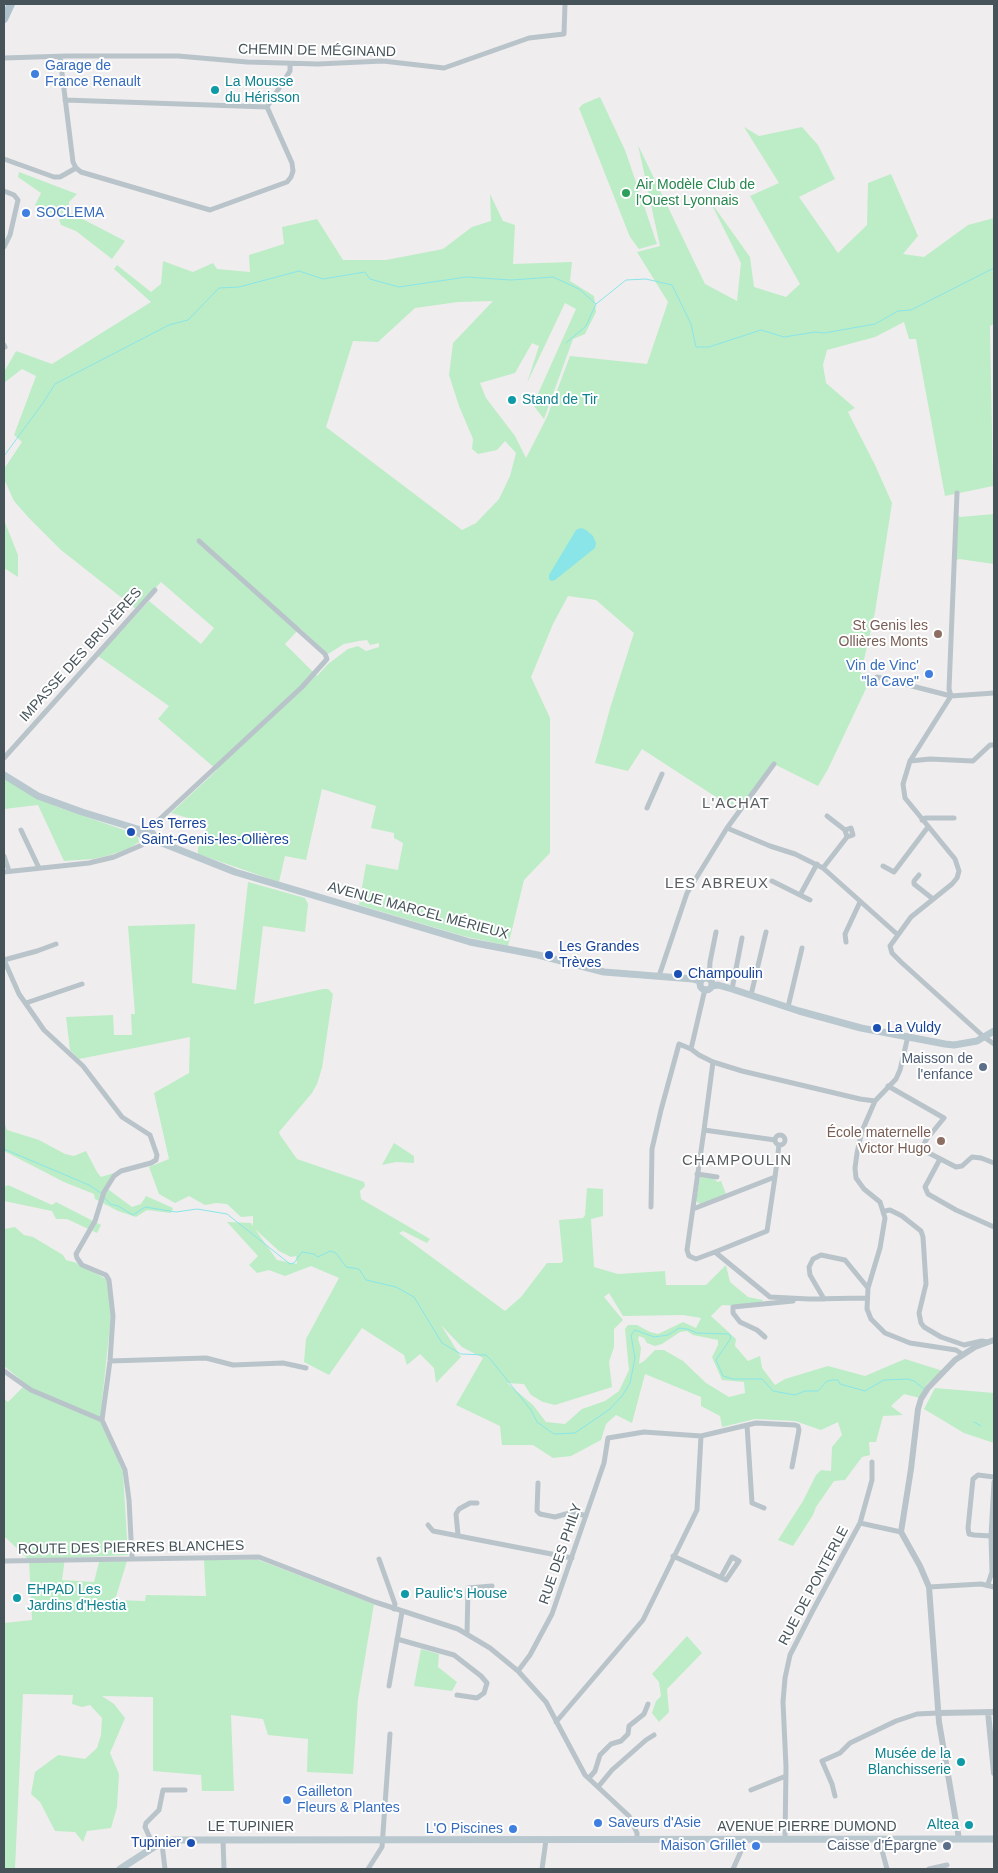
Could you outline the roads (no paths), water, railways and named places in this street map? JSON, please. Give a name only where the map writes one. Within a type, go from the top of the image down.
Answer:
[{"type":"main road","points":[[4,20],[11,4]]},
{"type":"main road","name":"AVENUE MARCEL MÉRIEUX","points":[[4,775],[38,796],[129,827],[184,853],[234,872],[470,942],[538,955],[604,972],[701,981]]},
{"type":"main road","points":[[712,986],[709,978],[701,981],[700,985],[704,990],[718,985],[861,1028],[954,1045],[977,1041],[994,1031]]},
{"type":"main road","name":"AVENUE PIERRE DUMOND","points":[[350,1840],[994,1839]]},
{"type":"main road","name":"LE TUPINIER","points":[[120,1869],[154,1847],[184,1840],[350,1840]]},
{"type":"street","name":"CHEMIN DE MÉGINAND","points":[[4,58],[178,56],[290,64],[382,61],[444,68],[529,38],[564,34],[565,4]]},
{"type":"street","points":[[60,57],[73,162],[76,168],[81,172],[210,210],[287,182],[290,177],[293,171],[292,163],[267,108]]},
{"type":"street","points":[[267,108],[290,71],[290,64]]},
{"type":"street","points":[[65,100],[267,108]]},
{"type":"street","points":[[4,159],[54,177],[60,177],[76,168]]},
{"type":"street","points":[[4,191],[14,195],[18,200],[10,235],[4,247]]},
{"type":"street","points":[[958,493],[949,689],[951,696],[910,761],[903,784],[905,798],[955,859],[959,871],[952,884],[911,918],[890,946],[892,953],[994,1044]]},
{"type":"street","points":[[4,856],[7,872],[114,857],[142,845],[148,835],[302,687],[327,659],[325,654],[199,541]]},
{"type":"street","name":"IMPASSE DES BRUYÈRES","points":[[4,758],[155,590]]},
{"type":"street","points":[[876,677],[951,696],[994,693]]},
{"type":"street","points":[[910,761],[930,759],[973,761],[990,745],[994,745]]},
{"type":"street","points":[[659,976],[687,893],[727,828],[774,764]]},
{"type":"street","points":[[647,808],[662,774]]},
{"type":"street","points":[[823,868],[847,837],[845,830],[828,816]]},
{"type":"street","points":[[922,820],[925,818],[954,818]]},
{"type":"street","points":[[883,866],[894,872],[928,827]]},
{"type":"street","points":[[727,828],[817,864],[898,935]]},
{"type":"street","points":[[21,830],[39,868]]},
{"type":"street","points":[[800,895],[817,864]]},
{"type":"street","points":[[919,875],[914,884],[933,899]]},
{"type":"street","points":[[772,882],[810,900]]},
{"type":"street","points":[[846,942],[845,934],[860,902]]},
{"type":"street","points":[[709,978],[716,932]]},
{"type":"street","points":[[751,995],[766,932]]},
{"type":"street","points":[[732,989],[742,938]]},
{"type":"street","points":[[56,944],[4,960],[19,994],[44,1030],[83,1066],[122,1116],[150,1136],[157,1155],[156,1160],[151,1163],[121,1171],[114,1176],[104,1192],[95,1221],[76,1254],[82,1265],[106,1275],[109,1280],[113,1316],[110,1360],[102,1420],[125,1470],[129,1500],[132,1558]]},
{"type":"street","points":[[788,1007],[802,948]]},
{"type":"street","points":[[26,1003],[82,984]]},
{"type":"street","points":[[691,1049],[704,990]]},
{"type":"street","points":[[908,1036],[896,1079],[875,1101],[862,1131],[855,1168],[858,1181],[877,1198],[884,1211],[884,1227],[866,1298],[867,1309],[871,1319],[885,1333],[910,1343],[956,1350],[962,1354]]},
{"type":"street","points":[[651,1207],[652,1149],[678,1044],[713,1062],[749,1073],[875,1101]]},
{"type":"street","points":[[704,1130],[775,1140],[779,1145],[768,1231],[696,1259],[689,1256],[687,1250],[713,1062]]},
{"type":"street","points":[[888,1086],[944,1118],[923,1146],[926,1151],[958,1168],[972,1157],[994,1163]]},
{"type":"street","points":[[775,1140],[777,1136],[783,1137],[784,1142],[779,1145]]},
{"type":"street","points":[[940,1160],[925,1188],[928,1194],[956,1210],[994,1227]]},
{"type":"street","points":[[697,1174],[717,1177]]},
{"type":"street","points":[[693,1209],[775,1177]]},
{"type":"street","points":[[884,1211],[890,1210],[902,1216],[921,1231],[926,1284],[919,1313],[924,1327],[941,1337],[964,1345],[982,1341],[987,1342]]},
{"type":"street","points":[[715,1252],[770,1297],[809,1299],[866,1298]]},
{"type":"street","points":[[824,1299],[810,1275],[809,1267],[813,1259],[821,1255],[846,1260],[868,1288]]},
{"type":"street","points":[[765,1337],[757,1330],[740,1322],[732,1312],[733,1307],[809,1299]]},
{"type":"street","points":[[959,1839],[938,1713],[929,1587],[920,1566],[901,1532],[918,1409],[926,1390],[962,1354],[994,1340]]},
{"type":"street","points":[[110,1360],[206,1358],[233,1364],[283,1363],[306,1368]]},
{"type":"street","points":[[4,1371],[31,1390],[102,1420]]},
{"type":"street","points":[[556,1722],[643,1620],[697,1510],[701,1436],[756,1423],[798,1426],[799,1430],[792,1467]]},
{"type":"street","points":[[747,1425],[752,1503],[764,1508]]},
{"type":"street","name":"RUE DES PHILY","points":[[518,1671],[530,1656],[552,1614],[604,1464],[608,1438],[644,1432],[701,1436]]},
{"type":"street","name":"RUE DE PONTERLE","points":[[785,1840],[786,1776],[783,1702],[790,1656],[860,1523],[872,1480],[872,1462]]},
{"type":"street","points":[[991,1536],[969,1534],[968,1528],[972,1479],[978,1475],[994,1477]]},
{"type":"street","points":[[988,1584],[992,1572],[991,1536],[994,1482]]},
{"type":"street","points":[[538,1483],[537,1511],[540,1514],[555,1517],[573,1512],[586,1516]]},
{"type":"street","points":[[458,1536],[456,1514],[459,1509],[470,1503],[477,1503]]},
{"type":"street","name":"RUE DE PONTERLE","points":[[860,1523],[901,1532]]},
{"type":"street","points":[[428,1525],[433,1530],[458,1536],[572,1558]]},
{"type":"street","points":[[673,1556],[721,1578]]},
{"type":"street","name":"ROUTE DES PIERRES BLANCHES","points":[[4,1561],[259,1557],[394,1609]]},
{"type":"street","points":[[378,1559],[395,1604],[394,1609],[458,1629],[490,1648],[518,1671],[546,1702],[567,1744],[589,1778],[629,1816],[637,1833],[637,1840]]},
{"type":"street","points":[[929,1587],[988,1584],[994,1586]]},
{"type":"street","points":[[467,1634],[468,1588],[492,1586]]},
{"type":"street","points":[[389,1686],[402,1612]]},
{"type":"street","points":[[397,1639],[454,1656],[481,1676],[487,1683],[484,1693],[478,1698],[457,1695]]},
{"type":"street","points":[[589,1778],[595,1771],[600,1755],[611,1744],[621,1741],[628,1734],[629,1726],[644,1714],[648,1704]]},
{"type":"street","points":[[835,1796],[822,1761],[840,1753],[850,1743],[896,1721],[916,1714],[991,1712],[994,1773]]},
{"type":"street","points":[[368,1869],[382,1849],[390,1734]]},
{"type":"street","points":[[598,1787],[612,1770],[654,1735]]},
{"type":"street","points":[[750,1790],[786,1776]]},
{"type":"street","points":[[154,1847],[144,1827],[158,1810],[163,1790],[185,1790]]},
{"type":"street","points":[[879,1839],[887,1869]]},
{"type":"street","points":[[223,1840],[224,1869]]},
{"type":"street","points":[[542,1869],[546,1840]]},
{"type":"street","points":[[733,1869],[746,1840]]},
{"type":"street","points":[[162,1844],[165,1869]]},
{"type":"street","points":[[929,1869],[947,1865]]},
{"type":"water","points":[[581,528],[593,536],[596,543],[595,548],[555,580],[551,581],[549,575],[576,530]]},
{"type":"waterway","points":[[4,456],[55,384],[169,325],[188,320],[219,288],[239,287],[299,271],[323,279],[365,272],[370,279],[399,287],[466,277],[511,280],[553,277],[579,289],[596,304],[626,280],[646,279],[672,285],[691,324],[696,347],[709,347],[761,330],[784,337],[815,332],[824,333],[875,324],[898,311],[911,310],[994,268]]},
{"type":"waterway","points":[[566,343],[586,326],[596,304]]},
{"type":"waterway","points":[[4,1149],[89,1185],[101,1193]]},
{"type":"waterway","points":[[105,1198],[110,1204],[118,1206],[133,1215],[145,1207],[176,1212],[197,1209],[227,1214],[290,1264],[294,1263],[302,1252],[314,1254],[318,1257],[330,1251],[336,1253],[346,1267],[359,1269],[366,1280],[396,1287],[414,1297],[442,1343],[461,1354],[486,1355],[531,1410],[537,1422],[554,1434],[575,1433],[610,1409],[622,1396],[630,1383],[635,1358],[631,1335],[635,1330],[654,1337],[668,1335],[679,1328],[697,1333],[729,1334],[731,1338],[716,1360],[723,1376],[733,1379],[762,1379],[773,1391],[795,1395],[805,1391],[818,1391],[827,1381],[834,1380],[838,1380],[840,1384],[865,1391],[884,1380],[908,1379],[924,1389]]},
{"type":"waterway","points":[[974,1422],[981,1426]]},
{"type":"place","name":"Garage de France Renault","points":[[35,74]]},
{"type":"place","name":"La Mousse du Hérisson","points":[[215,90]]},
{"type":"place","name":"Air Modèle Club de l'Ouest Lyonnais","points":[[626,193]]},
{"type":"place","name":"SOCLEMA","points":[[26,213]]},
{"type":"place","name":"Stand de Tir","points":[[512,400]]},
{"type":"place","name":"St Genis les Ollières Monts","points":[[938,634]]},
{"type":"place","name":"Vin de Vinc' \"la Cave\"","points":[[929,674]]},
{"type":"place","name":"Les Terres Saint-Genis-les-Ollières","points":[[131,832]]},
{"type":"place","name":"Les Grandes Trèves","points":[[549,955]]},
{"type":"place","name":"Champoulin","points":[[678,974]]},
{"type":"place","name":"La Vuldy","points":[[877,1028]]},
{"type":"place","name":"Maisson de l'enfance","points":[[983,1067]]},
{"type":"place","name":"École maternelle Victor Hugo","points":[[941,1141]]},
{"type":"place","name":"Paulic's House","points":[[405,1594]]},
{"type":"place","name":"EHPAD Les Jardins d'Hestia","points":[[17,1598]]},
{"type":"place","name":"Musée de la Blanchisserie","points":[[961,1762]]},
{"type":"place","name":"Gailleton Fleurs & Plantes","points":[[287,1800]]},
{"type":"place","name":"Saveurs d'Asie","points":[[598,1823]]},
{"type":"place","name":"Altea","points":[[969,1825]]},
{"type":"place","name":"L'O Piscines","points":[[513,1829]]},
{"type":"place","name":"Tupinier","points":[[191,1843]]},
{"type":"place","name":"Maison Grillet","points":[[756,1846]]},
{"type":"place","name":"Caisse d'Épargne","points":[[947,1846]]},
{"type":"district","name":"L'ACHAT","points":[[736,804]]},
{"type":"district","name":"LES ABREUX","points":[[717,884]]},
{"type":"district","name":"CHAMPOULIN","points":[[737,1161]]}]
